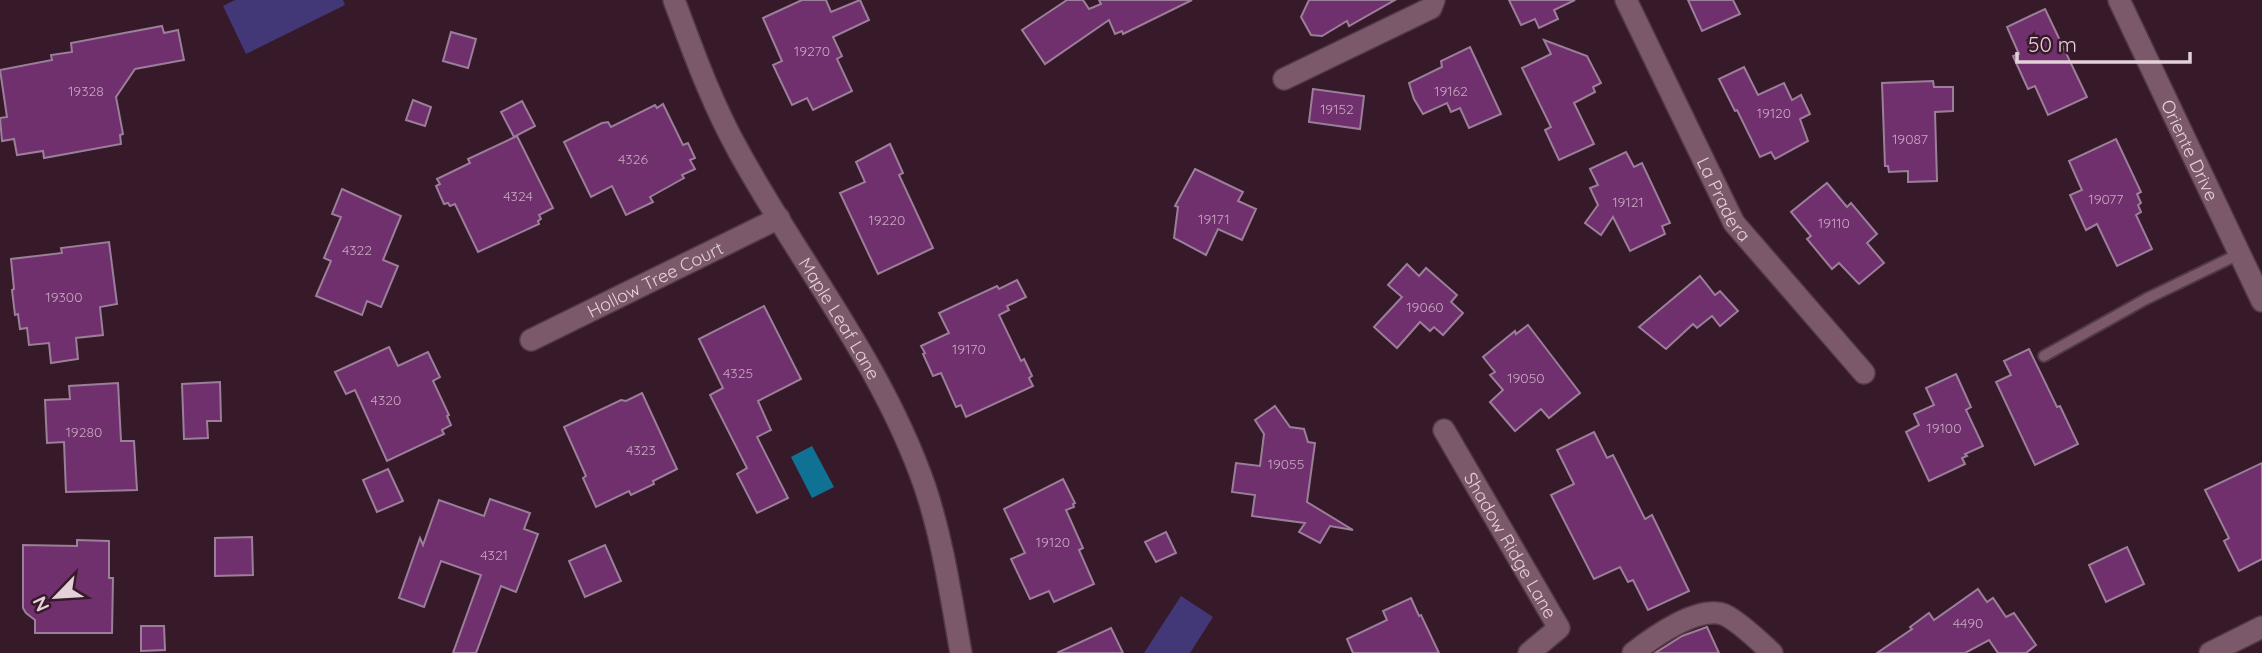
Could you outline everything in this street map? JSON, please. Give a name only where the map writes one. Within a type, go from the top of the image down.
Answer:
[{"type":"street","name":"Maple Leaf Lane","points":[[674,0],[704,77],[738,151],[870,368],[897,422],[924,485],[941,542],[961,653]]},
{"type":"street","points":[[1284,79],[1431,8],[1434,0]]},
{"type":"street","name":"La Pradera","points":[[1626,0],[1734,223],[1864,373]]},
{"type":"street","name":"Oriente Drive","points":[[2119,0],[2262,301]]},
{"type":"street","name":"Hollow Tree Court","points":[[531,340],[779,218]]},
{"type":"street","name":"Shadow Ridge Lane","points":[[1444,430],[1559,628],[1529,653]]},
{"type":"street","points":[[1633,653],[1660,631],[1703,614],[1724,614],[1772,653]]},
{"type":"street","points":[[2210,653],[2262,627]]},
{"type":"lane","points":[[2044,356],[2146,299],[2239,254]]},
{"type":"shaded area","points":[[235,0],[343,0],[345,5],[246,54],[223,6]]},
{"type":"shaded area","points":[[1181,596],[1213,617],[1190,653],[1144,653]]},
{"type":"water","points":[[812,446],[834,487],[812,498],[791,457]]},
{"type":"building","points":[[802,0],[826,0],[831,12],[860,0],[869,20],[833,37],[842,56],[837,59],[852,91],[813,110],[807,98],[792,105],[773,65],[782,61],[763,18]]},
{"type":"building","points":[[1067,0],[1083,0],[1089,9],[1101,4],[1099,0],[1192,0],[1123,34],[1122,31],[1115,34],[1109,20],[1045,64],[1022,30]]},
{"type":"building","points":[[1309,0],[1395,0],[1349,26],[1347,21],[1322,36],[1311,35],[1301,17]]},
{"type":"building","points":[[1509,0],[1575,0],[1554,10],[1558,19],[1539,28],[1535,19],[1521,25]]},
{"type":"building","points":[[1688,0],[1733,0],[1740,14],[1702,31]]},
{"type":"building","points":[[2045,9],[2087,97],[2048,115],[2035,86],[2028,89],[2013,56],[2019,54],[2007,27]]},
{"type":"building","points":[[162,26],[164,33],[178,30],[184,60],[135,69],[116,97],[123,134],[120,135],[121,144],[44,158],[43,151],[17,155],[14,139],[2,141],[0,118],[7,117],[0,70],[52,60],[51,55],[72,52],[71,43]]},
{"type":"building","points":[[451,32],[476,39],[468,68],[443,61]]},
{"type":"building","points":[[1544,40],[1587,56],[1601,83],[1593,87],[1595,92],[1574,103],[1594,144],[1559,160],[1545,130],[1551,127],[1522,68],[1551,54]]},
{"type":"building","points":[[1470,47],[1501,114],[1469,128],[1460,108],[1451,112],[1447,103],[1423,114],[1409,83],[1442,67],[1441,61]]},
{"type":"building","points":[[1744,67],[1758,95],[1784,83],[1792,100],[1801,95],[1810,114],[1800,119],[1808,141],[1775,159],[1771,152],[1760,157],[1719,79]]},
{"type":"building","points":[[1933,81],[1934,87],[1953,87],[1953,111],[1935,112],[1937,181],[1908,182],[1908,171],[1889,172],[1888,166],[1885,166],[1882,83]]},
{"type":"building","points":[[1313,89],[1364,96],[1360,129],[1309,122]]},
{"type":"building","points":[[413,100],[431,107],[425,126],[406,120]]},
{"type":"building","points":[[522,101],[535,126],[514,137],[501,112]]},
{"type":"building","points":[[663,104],[683,145],[688,143],[695,158],[690,160],[695,169],[650,197],[653,202],[626,215],[612,186],[591,197],[564,142],[602,123],[608,122],[611,127],[655,105],[657,108]]},
{"type":"building","points":[[517,136],[553,208],[539,215],[539,224],[478,252],[455,204],[444,204],[436,186],[440,184],[437,179],[470,163],[468,159]]},
{"type":"building","points":[[2116,139],[2141,192],[2137,194],[2141,212],[2136,215],[2152,249],[2117,266],[2097,224],[2086,230],[2070,195],[2082,190],[2069,161]]},
{"type":"building","points":[[890,144],[903,173],[899,175],[933,248],[878,274],[840,193],[865,182],[856,162]]},
{"type":"building","points":[[1626,152],[1634,167],[1642,163],[1670,223],[1662,226],[1665,234],[1630,251],[1613,217],[1601,235],[1585,223],[1598,205],[1590,188],[1598,185],[1590,169]]},
{"type":"building","points":[[1195,169],[1243,192],[1238,201],[1256,209],[1242,240],[1218,229],[1206,255],[1174,238],[1178,207],[1175,206]]},
{"type":"building","points":[[1827,183],[1847,207],[1851,203],[1877,234],[1867,243],[1884,263],[1859,284],[1839,263],[1832,269],[1807,239],[1811,236],[1791,212]]},
{"type":"building","points":[[342,189],[401,216],[383,260],[398,266],[381,307],[367,301],[362,315],[316,296],[331,261],[324,258],[341,217],[332,214]]},
{"type":"building","points":[[109,242],[117,304],[100,307],[103,335],[76,338],[78,359],[51,363],[49,343],[29,345],[27,328],[20,329],[18,314],[15,315],[11,259],[62,253],[61,248]]},
{"type":"building","points":[[1407,264],[1419,276],[1426,268],[1457,295],[1451,302],[1463,313],[1443,335],[1434,327],[1430,331],[1420,322],[1397,348],[1374,327],[1402,297],[1388,285]]},
{"type":"building","points":[[1700,276],[1715,295],[1720,291],[1738,311],[1720,326],[1712,316],[1697,328],[1693,324],[1666,349],[1639,327]]},
{"type":"building","points":[[1017,280],[1026,297],[1007,306],[1009,310],[999,315],[1021,361],[1024,359],[1032,376],[1029,378],[1033,386],[966,417],[961,405],[956,407],[941,373],[933,376],[921,346],[949,333],[939,313],[997,286],[999,289]]},
{"type":"building","points":[[764,306],[801,379],[758,401],[771,430],[757,437],[788,498],[757,513],[737,474],[747,468],[710,395],[723,388],[699,339]]},
{"type":"building","points":[[1528,325],[1580,393],[1549,418],[1541,409],[1515,431],[1490,402],[1503,390],[1490,375],[1495,372],[1483,357],[1515,331],[1516,334]]},
{"type":"building","points":[[389,347],[398,366],[428,352],[440,377],[433,381],[451,425],[442,430],[444,434],[387,461],[355,390],[346,394],[335,372]]},
{"type":"building","points":[[2029,349],[2078,444],[2035,465],[1996,382],[2011,375],[2004,361]]},
{"type":"building","points":[[1956,374],[1971,407],[1966,410],[1983,446],[1965,454],[1967,456],[1962,458],[1965,464],[1929,481],[1906,432],[1919,425],[1914,414],[1934,405],[1926,388]]},
{"type":"building","points":[[220,382],[221,421],[207,421],[208,438],[184,439],[182,384]]},
{"type":"building","points":[[118,383],[121,441],[134,441],[137,490],[66,492],[64,442],[47,443],[45,400],[70,399],[69,386]]},
{"type":"building","points":[[642,393],[677,469],[631,495],[629,491],[596,507],[583,478],[586,476],[564,427]]},
{"type":"building","points":[[1275,406],[1290,427],[1304,429],[1308,442],[1315,443],[1307,502],[1353,530],[1330,526],[1320,543],[1299,532],[1305,523],[1252,516],[1255,495],[1232,492],[1236,463],[1260,466],[1264,434],[1255,420]]},
{"type":"building","points":[[1594,432],[1607,458],[1613,455],[1645,519],[1652,515],[1689,591],[1648,610],[1633,580],[1628,582],[1620,567],[1594,579],[1551,495],[1574,484],[1557,450]]},
{"type":"building","points":[[2262,463],[2262,559],[2239,571],[2224,541],[2229,538],[2205,490]]},
{"type":"building","points":[[388,469],[403,501],[377,512],[363,480]]},
{"type":"building","points":[[1063,479],[1075,503],[1074,507],[1066,510],[1083,548],[1079,550],[1094,584],[1054,602],[1049,591],[1030,599],[1011,559],[1025,553],[1004,509]]},
{"type":"building","points":[[490,499],[530,513],[524,529],[538,534],[516,592],[501,586],[476,653],[453,653],[481,575],[441,561],[424,607],[399,598],[420,538],[423,545],[439,500],[484,516]]},
{"type":"building","points":[[1166,532],[1176,553],[1156,562],[1145,542]]},
{"type":"building","points":[[252,537],[253,575],[215,576],[215,538]]},
{"type":"building","points":[[77,540],[109,541],[109,578],[113,578],[112,633],[35,633],[35,620],[23,608],[23,545],[77,546]]},
{"type":"building","points":[[605,545],[621,581],[585,597],[569,561]]},
{"type":"building","points":[[2127,547],[2144,584],[2106,602],[2089,565]]},
{"type":"building","points":[[1978,589],[1987,602],[1993,598],[2006,617],[2014,613],[2036,645],[2026,653],[1998,653],[1989,640],[1965,653],[1877,653],[1912,629],[1910,627],[1929,613],[1934,620]]},
{"type":"building","points":[[1411,598],[1439,653],[1353,653],[1347,639],[1387,620],[1383,611]]},
{"type":"building","points":[[141,626],[164,626],[165,650],[141,651]]},
{"type":"building","points":[[1707,627],[1719,653],[1655,653],[1682,636]]},
{"type":"building","points":[[1111,628],[1123,653],[1057,653]]}]
